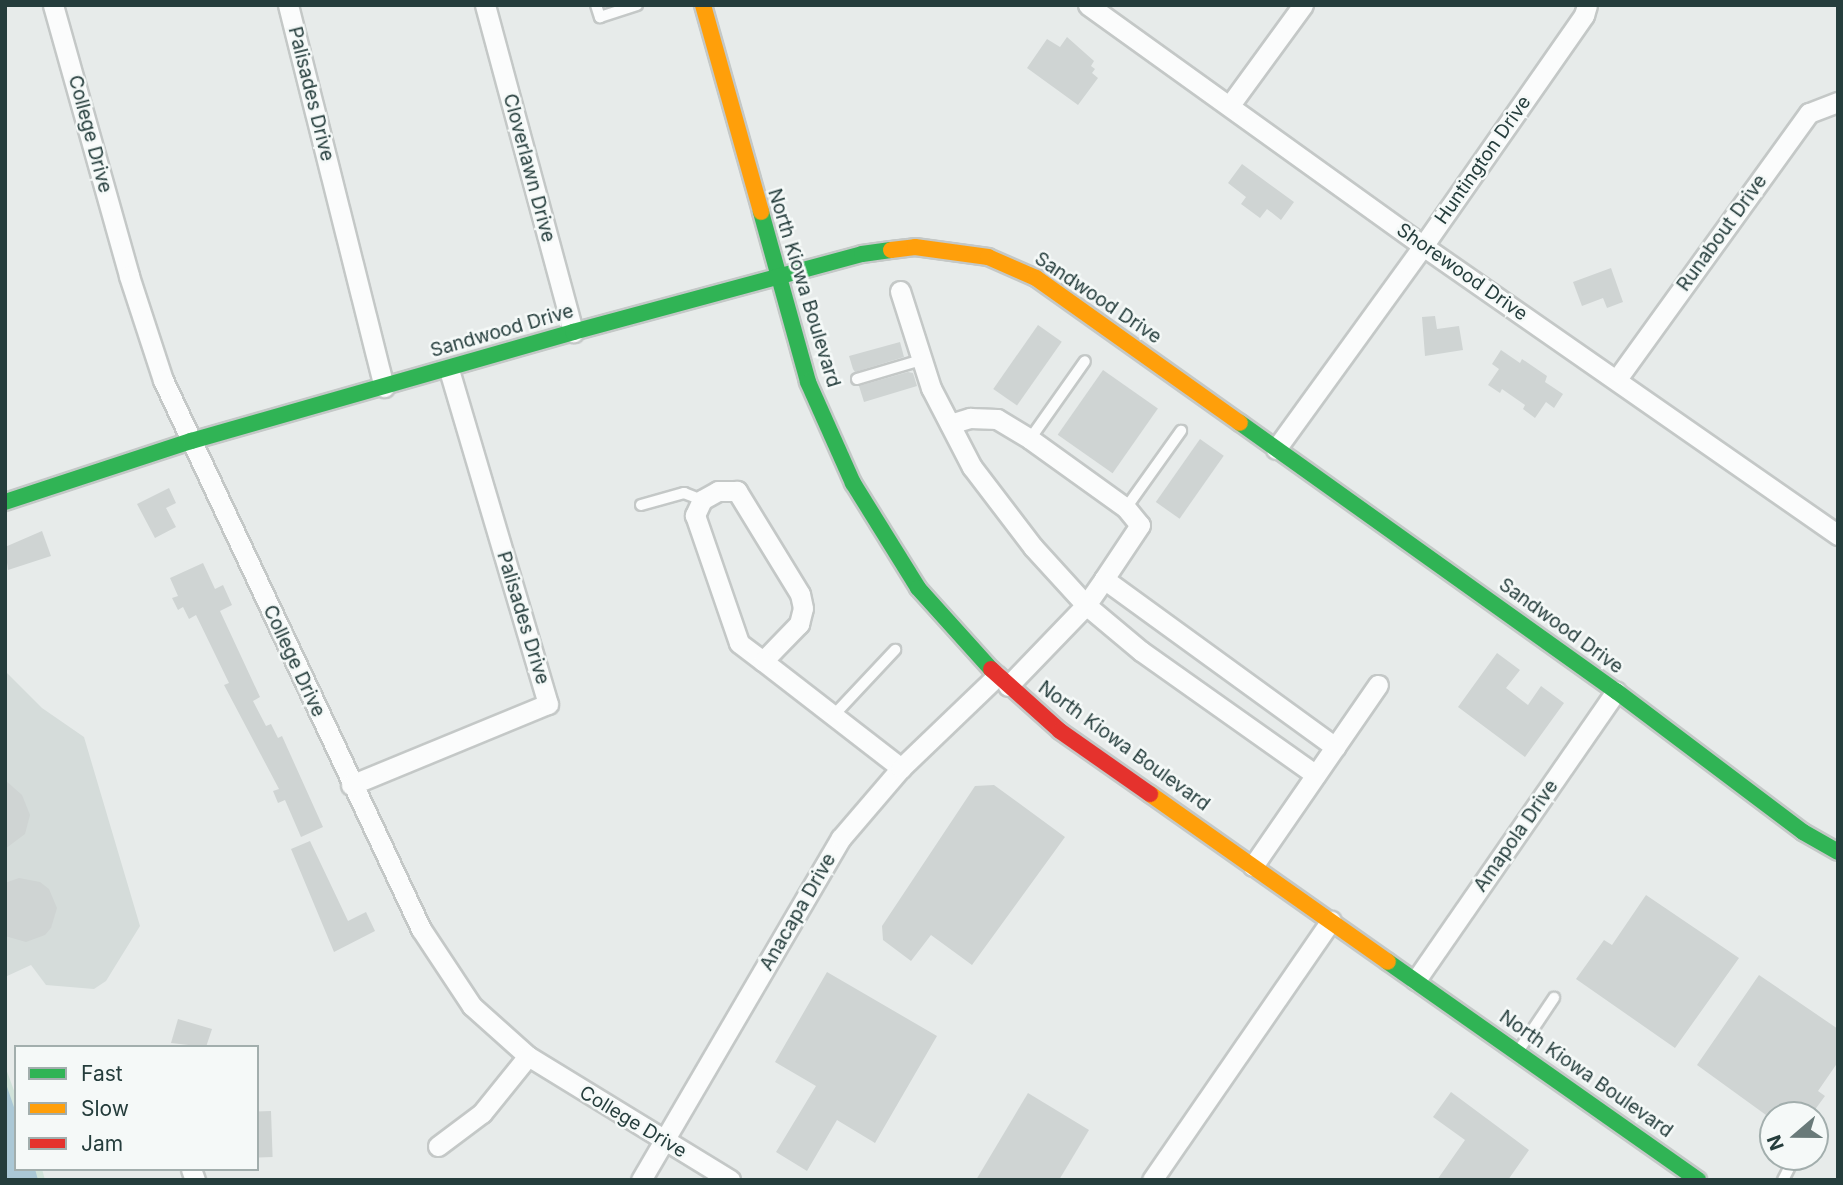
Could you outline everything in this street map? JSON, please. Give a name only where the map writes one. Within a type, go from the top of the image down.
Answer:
[{"type":"street","name":"College Drive","points":[[53,5],[147,334],[191,441],[421,929],[472,1006],[528,1056],[730,1180]]},
{"type":"street","name":"Palisades Drive","points":[[288,5],[384,387]]},
{"type":"street","name":"Cloverlawn Drive","points":[[485,5],[573,332]]},
{"type":"street","name":"North Kiowa Boulevard","points":[[703,5],[808,382],[853,483],[918,588],[1002,681],[1060,731],[1698,1180]]},
{"type":"street","name":"Shorewood Drive","points":[[1088,5],[1423,246],[1838,535]]},
{"type":"street","points":[[1230,105],[1303,5]]},
{"type":"street","name":"Huntington Drive","points":[[1276,449],[1423,246],[1584,15],[1587,5]]},
{"type":"street","name":"Runabout Drive","points":[[1617,379],[1809,113],[1838,102]]},
{"type":"street","name":"Sandwood Drive","points":[[5,502],[191,441],[573,332],[862,254],[915,247],[988,257],[1036,278],[1616,691],[1803,832],[1838,852]]},
{"type":"street","points":[[900,291],[921,360],[950,424],[990,495],[1086,605],[1141,651],[1316,775]]},
{"type":"street","name":"Palisades Drive","points":[[351,785],[548,704],[449,369]]},
{"type":"street","points":[[950,424],[971,418],[997,419],[1030,439],[1126,508]]},
{"type":"street","points":[[763,662],[799,624],[803,608],[800,594],[737,492],[718,491],[702,500],[695,515],[739,643],[763,662],[901,768]]},
{"type":"street","name":"Anacapa Drive","points":[[641,1180],[841,838],[901,768],[1086,605],[1140,525],[1126,508]]},
{"type":"street","points":[[1104,579],[1335,747]]},
{"type":"street","points":[[1254,866],[1378,685]]},
{"type":"street","name":"Amapola Drive","points":[[1416,980],[1616,691]]},
{"type":"street","points":[[1152,1180],[1331,920]]},
{"type":"street","points":[[438,1146],[482,1113],[528,1056]]},
{"type":"lane","points":[[596,5],[600,17],[637,5]]},
{"type":"lane","points":[[857,379],[921,360]]},
{"type":"lane","points":[[1030,439],[1085,361]]},
{"type":"lane","points":[[1126,508],[1181,431]]},
{"type":"lane","points":[[641,505],[684,494],[702,500]]},
{"type":"lane","points":[[833,716],[895,650]]},
{"type":"lane","points":[[1518,1051],[1554,998]]},
{"type":"shaded area","points":[[5,671],[42,708],[84,737],[140,926],[106,981],[94,989],[46,985],[31,965],[5,977]]},
{"type":"green space","points":[[5,1066],[14,1091],[14,1171],[43,1171],[45,1180],[5,1180]]},
{"type":"water","points":[[5,1081],[14,1107],[14,1171],[36,1171],[38,1180],[5,1180]]},
{"type":"building","points":[[1067,37],[1094,61],[1091,66],[1095,69],[1092,73],[1098,78],[1078,105],[1027,68],[1047,39],[1060,47]]},
{"type":"building","points":[[1242,164],[1294,202],[1281,220],[1267,209],[1260,218],[1241,204],[1246,197],[1228,183]]},
{"type":"building","points":[[1611,268],[1623,302],[1607,308],[1603,298],[1582,306],[1573,282]]},
{"type":"building","points":[[1435,316],[1437,329],[1459,326],[1463,350],[1425,356],[1422,317]]},
{"type":"building","points":[[1038,325],[1062,342],[1017,406],[993,389]]},
{"type":"building","points":[[900,342],[904,357],[855,372],[853,369],[849,356]]},
{"type":"building","points":[[1501,350],[1520,363],[1522,359],[1547,376],[1545,382],[1563,394],[1554,408],[1546,402],[1535,418],[1523,409],[1525,405],[1502,389],[1500,393],[1488,385],[1499,369],[1492,364]]},
{"type":"building","points":[[1103,370],[1158,408],[1113,473],[1058,435]]},
{"type":"building","points":[[908,372],[913,373],[917,386],[864,402],[859,386]]},
{"type":"building","points":[[1200,439],[1224,456],[1180,519],[1156,502]]},
{"type":"building","points":[[169,488],[176,503],[166,508],[176,527],[155,538],[137,504]]},
{"type":"building","points":[[42,531],[51,556],[8,570],[5,547]]},
{"type":"building","points":[[203,563],[215,589],[223,585],[232,605],[220,611],[260,697],[253,701],[266,726],[271,724],[278,738],[282,736],[323,827],[301,837],[285,800],[278,803],[273,791],[279,789],[224,685],[229,683],[196,615],[189,619],[183,607],[178,610],[172,598],[178,596],[170,578]]},
{"type":"building","points":[[1497,653],[1520,670],[1506,688],[1528,705],[1541,686],[1564,703],[1525,757],[1458,707]]},
{"type":"building","points":[[5,780],[22,795],[30,815],[25,834],[5,849]]},
{"type":"building","points":[[994,785],[1065,837],[972,965],[931,935],[911,961],[883,940],[882,926],[975,786]]},
{"type":"building","points":[[310,841],[348,921],[366,912],[375,931],[334,952],[291,849]]},
{"type":"building","points":[[19,878],[40,882],[49,889],[57,908],[51,928],[45,935],[26,942],[5,936],[5,883]]},
{"type":"building","points":[[1646,895],[1739,958],[1675,1048],[1576,979],[1604,940],[1612,945]]},
{"type":"building","points":[[827,972],[937,1036],[875,1143],[837,1120],[807,1171],[776,1152],[816,1086],[775,1062]]},
{"type":"building","points":[[1759,975],[1838,1029],[1838,1062],[1818,1091],[1825,1096],[1821,1101],[1759,1101],[1759,1110],[1697,1065]]},
{"type":"building","points":[[178,1019],[212,1029],[207,1045],[171,1043]]},
{"type":"building","points":[[1451,1092],[1529,1150],[1508,1180],[1437,1180],[1465,1140],[1433,1117]]},
{"type":"building","points":[[1028,1093],[1089,1130],[1059,1180],[976,1180]]},
{"type":"building","points":[[259,1111],[271,1111],[273,1157],[259,1157]]},
{"type":"traffic: fast","points":[[761,212],[808,382],[853,483],[918,588],[991,669]]},
{"type":"traffic: fast","points":[[5,502],[191,441],[573,332],[862,254],[891,250]]},
{"type":"traffic: fast","points":[[1240,423],[1616,691],[1803,832],[1838,852]]},
{"type":"traffic: fast","points":[[1388,962],[1698,1180]]},
{"type":"traffic: slow","points":[[703,5],[761,212]]},
{"type":"traffic: slow","points":[[891,250],[915,247],[988,257],[1036,278],[1240,423]]},
{"type":"traffic: slow","points":[[1150,794],[1388,962]]},
{"type":"traffic: jam","points":[[991,669],[1060,731],[1150,794]]}]
